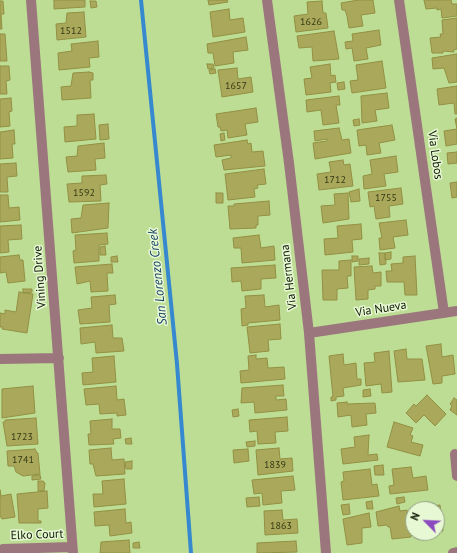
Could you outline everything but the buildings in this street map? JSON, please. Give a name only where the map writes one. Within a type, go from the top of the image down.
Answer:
[{"type":"street","name":"Vining Drive","points":[[32,0],[73,550]]},
{"type":"street","name":"Via Hermana","points":[[267,0],[289,163],[309,333],[326,553]]},
{"type":"street","name":"Via Lobos","points":[[399,0],[444,313]]},
{"type":"street","name":"Via Nueva","points":[[309,333],[457,311]]},
{"type":"street","points":[[0,359],[59,358]]},
{"type":"street","points":[[455,454],[457,476]]},
{"type":"street","name":"Elko Court","points":[[3,549],[73,550]]},
{"type":"street","points":[[453,553],[457,552]]},
{"type":"waterway","name":"San Lorenzo Creek","points":[[141,0],[177,364],[191,553]]}]
